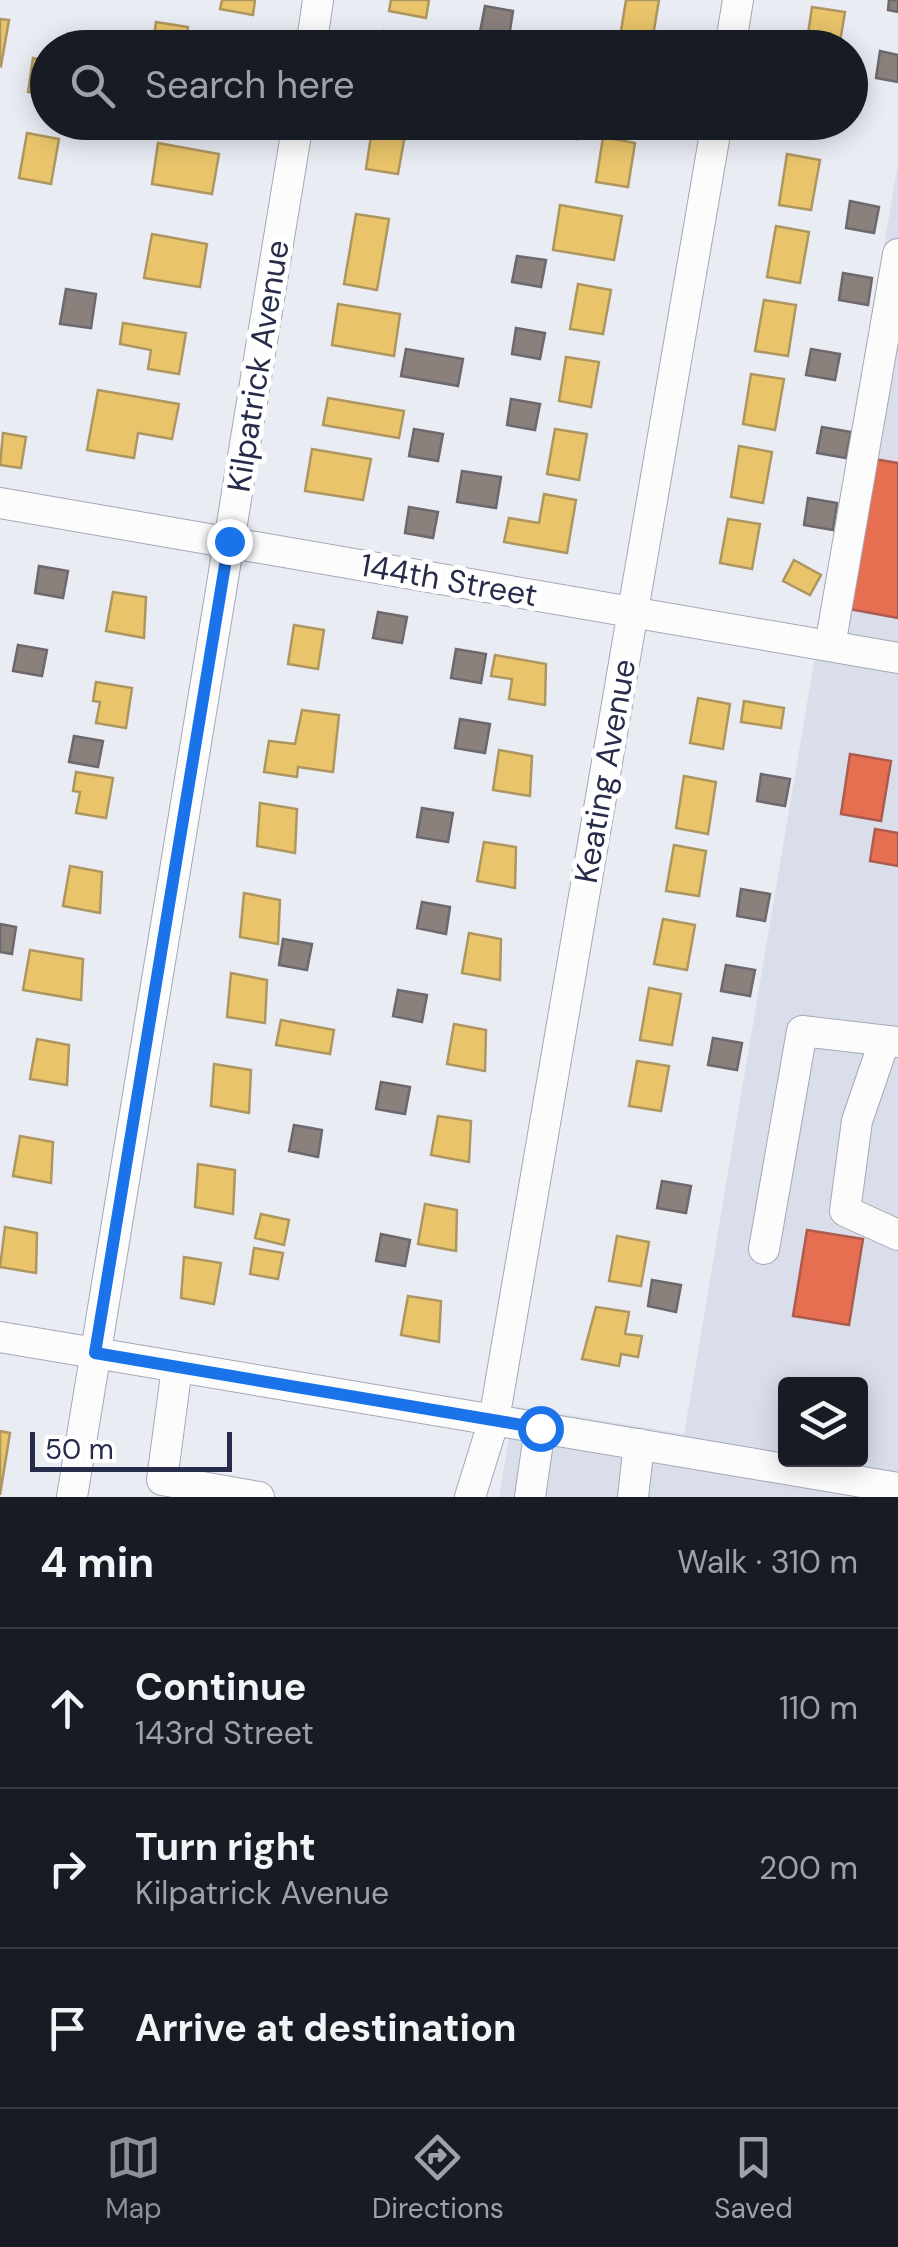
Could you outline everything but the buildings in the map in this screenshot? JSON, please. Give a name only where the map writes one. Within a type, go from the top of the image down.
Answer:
[{"type":"street","points":[[313,30],[318,0]]},
{"type":"street","points":[[733,30],[738,0]]},
{"type":"street","name":"Kilpatrick Avenue","points":[[72,1497],[295,140]]},
{"type":"street","name":"Keating Avenue","points":[[470,1497],[494,1420],[714,140]]},
{"type":"street","points":[[830,646],[883,430],[898,254]]},
{"type":"street","name":"144th Street","points":[[0,503],[898,658]]},
{"type":"street","points":[[764,1249],[802,1031],[891,1042],[856,1121],[845,1211],[891,1234]]},
{"type":"street","points":[[0,1337],[898,1488]]},
{"type":"street","points":[[177,1367],[160,1488],[260,1497]]},
{"type":"street","points":[[530,1497],[540,1428]]},
{"type":"street","points":[[633,1497],[638,1444]]},
{"type":"shaded area","points":[[898,163],[898,1497],[499,1497],[514,1406],[684,1434]]},
{"type":"route","points":[[229,541],[95,1353],[540,1428]]}]
